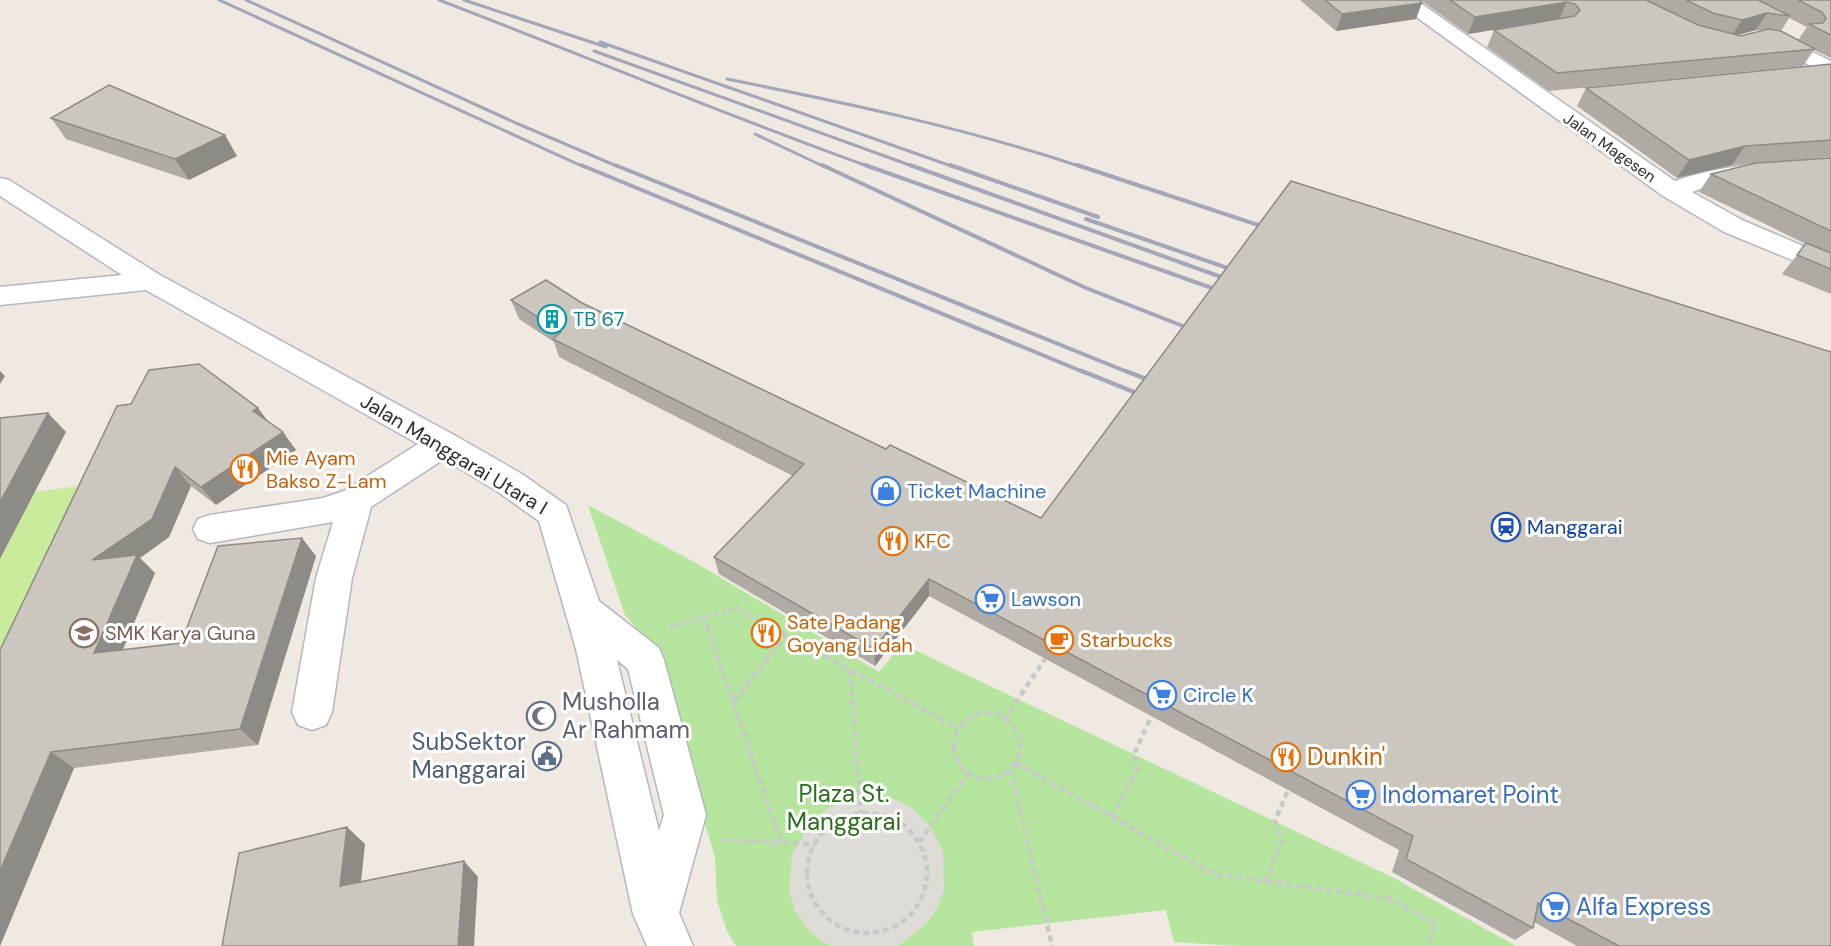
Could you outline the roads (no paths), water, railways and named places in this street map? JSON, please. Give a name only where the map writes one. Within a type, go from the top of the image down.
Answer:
[{"type":"street","name":"Jalan Magesen","points":[[1403,0],[1466,42],[1672,191],[1733,226],[1831,268]]},
{"type":"street","points":[[1765,16],[1831,51]]},
{"type":"street","points":[[1466,42],[1489,38]]},
{"type":"street","points":[[1749,40],[1775,39],[1831,71]]},
{"type":"street","points":[[1800,75],[1831,71]]},
{"type":"street","points":[[1544,100],[1578,97]]},
{"type":"street","points":[[1672,191],[1709,177],[1831,166]]},
{"type":"street","name":"Jalan Manggarai Utara I","points":[[0,185],[150,281],[443,443],[510,483],[554,514],[583,610],[663,930]]},
{"type":"street","points":[[0,296],[150,281]]},
{"type":"street","points":[[210,530],[325,511],[356,500],[443,443]]},
{"type":"street","points":[[312,712],[334,578],[356,500]]},
{"type":"street","points":[[583,610],[645,660],[685,815],[679,836],[663,930]]},
{"type":"railway","points":[[219,0],[584,167]]},
{"type":"railway","points":[[246,0],[516,123],[619,167]]},
{"type":"railway","points":[[439,0],[870,167]]},
{"type":"railway","points":[[464,0],[606,47]]},
{"type":"railway","points":[[600,42],[954,167]]},
{"type":"railway","points":[[594,51],[915,167]]},
{"type":"railway","points":[[727,79],[950,128],[1082,167]]},
{"type":"railway","points":[[755,134],[825,167]]},
{"type":"railway","points":[[581,165],[1086,373]]},
{"type":"railway","points":[[615,165],[1130,373]]},
{"type":"railway","points":[[822,165],[1086,288],[1198,332]]},
{"type":"railway","points":[[865,165],[1226,293]]},
{"type":"railway","points":[[910,165],[1235,282]]},
{"type":"railway","points":[[950,165],[1098,217]]},
{"type":"railway","points":[[1077,165],[1273,230]]},
{"type":"railway","points":[[1086,219],[1242,273]]},
{"type":"railway","points":[[1082,371],[1151,399]]},
{"type":"railway","points":[[1126,371],[1161,385]]},
{"type":"place","name":"TB 67","points":[[552,319]]},
{"type":"place","name":"Mie Ayam Bakso Z-Lam","points":[[245,469]]},
{"type":"place","name":"Ticket Machine","points":[[886,491]]},
{"type":"place","name":"Manggarai","points":[[1506,527]]},
{"type":"place","name":"KFC","points":[[893,541]]},
{"type":"place","name":"Lawson","points":[[990,599]]},
{"type":"place","name":"SMK Karya Guna","points":[[84,633]]},
{"type":"place","name":"Sate Padang Goyang Lidah","points":[[766,633]]},
{"type":"place","name":"Starbucks","points":[[1059,640]]},
{"type":"place","name":"Circle K","points":[[1162,695]]},
{"type":"place","name":"Musholla Ar Rahmam","points":[[541,716]]},
{"type":"place","name":"SubSektor Manggarai","points":[[547,756]]},
{"type":"place","name":"Dunkin'","points":[[1286,757]]},
{"type":"place","name":"Indomaret Point","points":[[1361,795]]},
{"type":"place","name":"Alfa Express","points":[[1555,907]]},
{"type":"park label","name":"Plaza St. Manggarai","points":[[844,808]]}]
